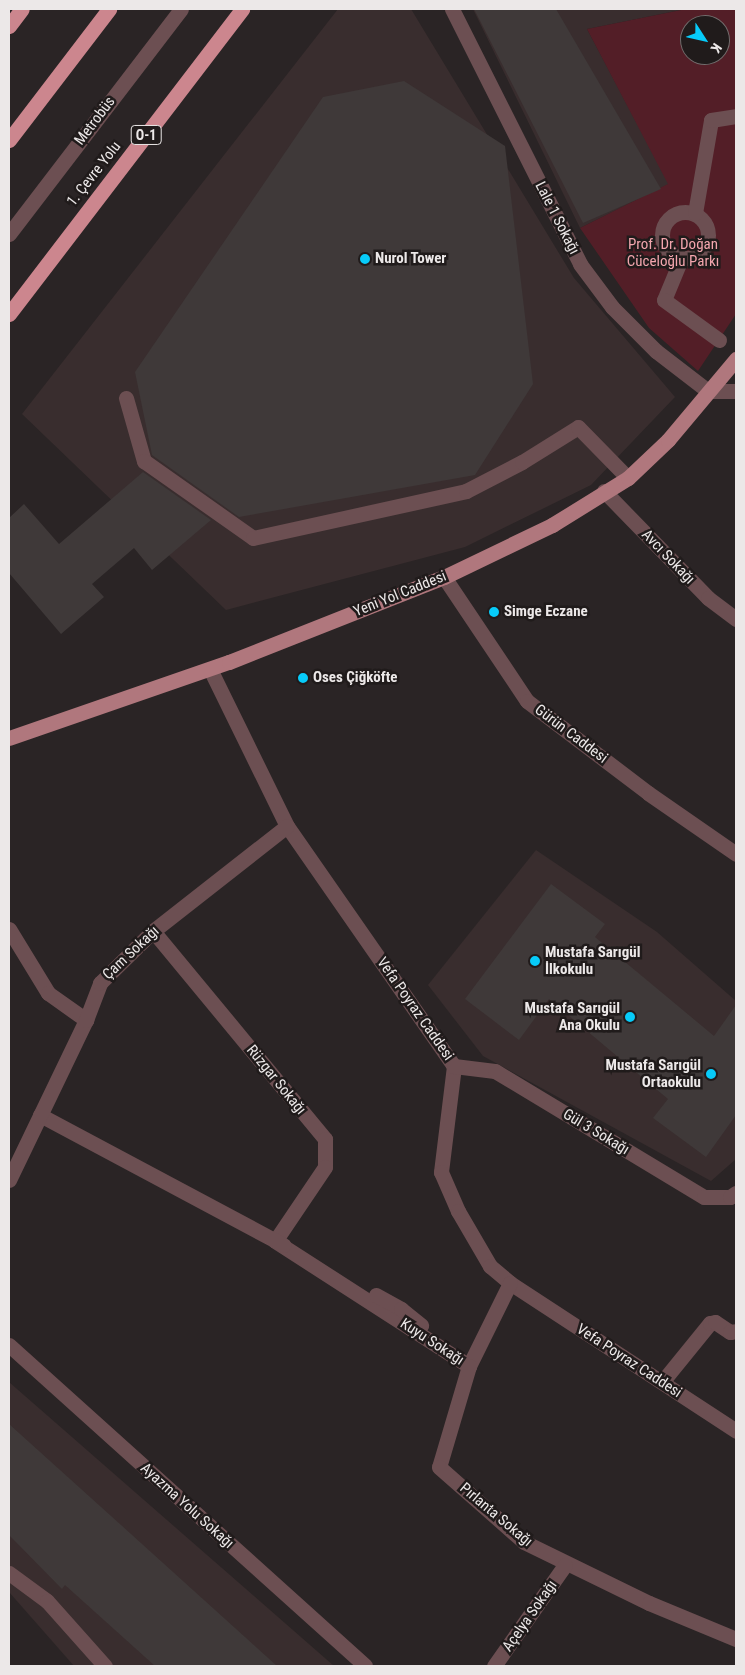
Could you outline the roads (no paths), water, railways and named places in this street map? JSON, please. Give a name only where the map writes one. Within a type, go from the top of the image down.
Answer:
[{"type":"highway","points":[[9,140],[109,9]]},
{"type":"highway","name":"1. Çevre Yolu","points":[[9,314],[242,9]]},
{"type":"main road","name":"Yeni Yol Caddesi","points":[[9,738],[210,669],[444,577],[552,525],[604,491],[628,478],[668,440],[736,360]]},
{"type":"street","name":"Metrobüs","points":[[9,234],[180,9]]},
{"type":"street","name":"Lale 1 Sokağı","points":[[452,9],[580,264],[612,307],[656,351],[708,391]]},
{"type":"street","points":[[694,213],[711,120],[736,116]]},
{"type":"street","points":[[681,211],[694,213],[705,222],[709,235],[705,248],[695,257],[682,259],[669,253],[661,242],[662,228],[669,217],[681,211]]},
{"type":"street","points":[[682,259],[664,300],[719,340]]},
{"type":"street","points":[[708,391],[736,391]]},
{"type":"street","points":[[126,398],[144,461],[254,538],[466,491],[522,462],[578,427],[628,478]]},
{"type":"street","name":"Avcı Sokağı","points":[[604,491],[708,598],[736,619]]},
{"type":"street","name":"Gürün Caddesi","points":[[444,577],[527,701],[648,793],[736,854]]},
{"type":"street","name":"Vefa Poyraz Caddesi","points":[[210,669],[287,826],[454,1066],[441,1172],[458,1211],[490,1266],[510,1283],[736,1431]]},
{"type":"street","name":"Çam Sokağı","points":[[9,1180],[86,1020],[100,983],[154,931],[287,826]]},
{"type":"street","points":[[9,928],[48,993],[86,1020]]},
{"type":"street","name":"Rüzgar Sokağı","points":[[154,931],[325,1139],[325,1167],[275,1241]]},
{"type":"street","name":"Gül 3 Sokağı","points":[[454,1066],[496,1071],[704,1197],[730,1197],[736,1193]]},
{"type":"street","name":"Kuyu Sokağı","points":[[40,1115],[401,1309],[469,1366]]},
{"type":"street","name":"Pırlanta Sokağı","points":[[510,1283],[469,1366],[439,1466],[524,1542],[565,1565],[736,1639]]},
{"type":"street","points":[[662,1382],[710,1323],[730,1332],[736,1331]]},
{"type":"street","name":"Ayazma Yolu Sokağı","points":[[9,1345],[365,1666]]},
{"type":"street","name":"Açelya Sokağı","points":[[494,1666],[565,1565]]},
{"type":"street","points":[[9,1573],[47,1601],[105,1666]]},
{"type":"place","name":"Nurol Tower","points":[[365,259]]},
{"type":"place","name":"Simge Eczane","points":[[494,612]]},
{"type":"place","name":"Oses Çiğköfte","points":[[303,678]]},
{"type":"place","name":"Mustafa Sarıgül İlkokulu","points":[[535,961]]},
{"type":"place","name":"Mustafa Sarıgül Ana Okulu","points":[[630,1017]]},
{"type":"place","name":"Mustafa Sarıgül Ortaokulu","points":[[711,1074]]},
{"type":"park label","name":"Prof. Dr. Doğan Cüceloğlu Parkı","points":[[673,252]]}]
